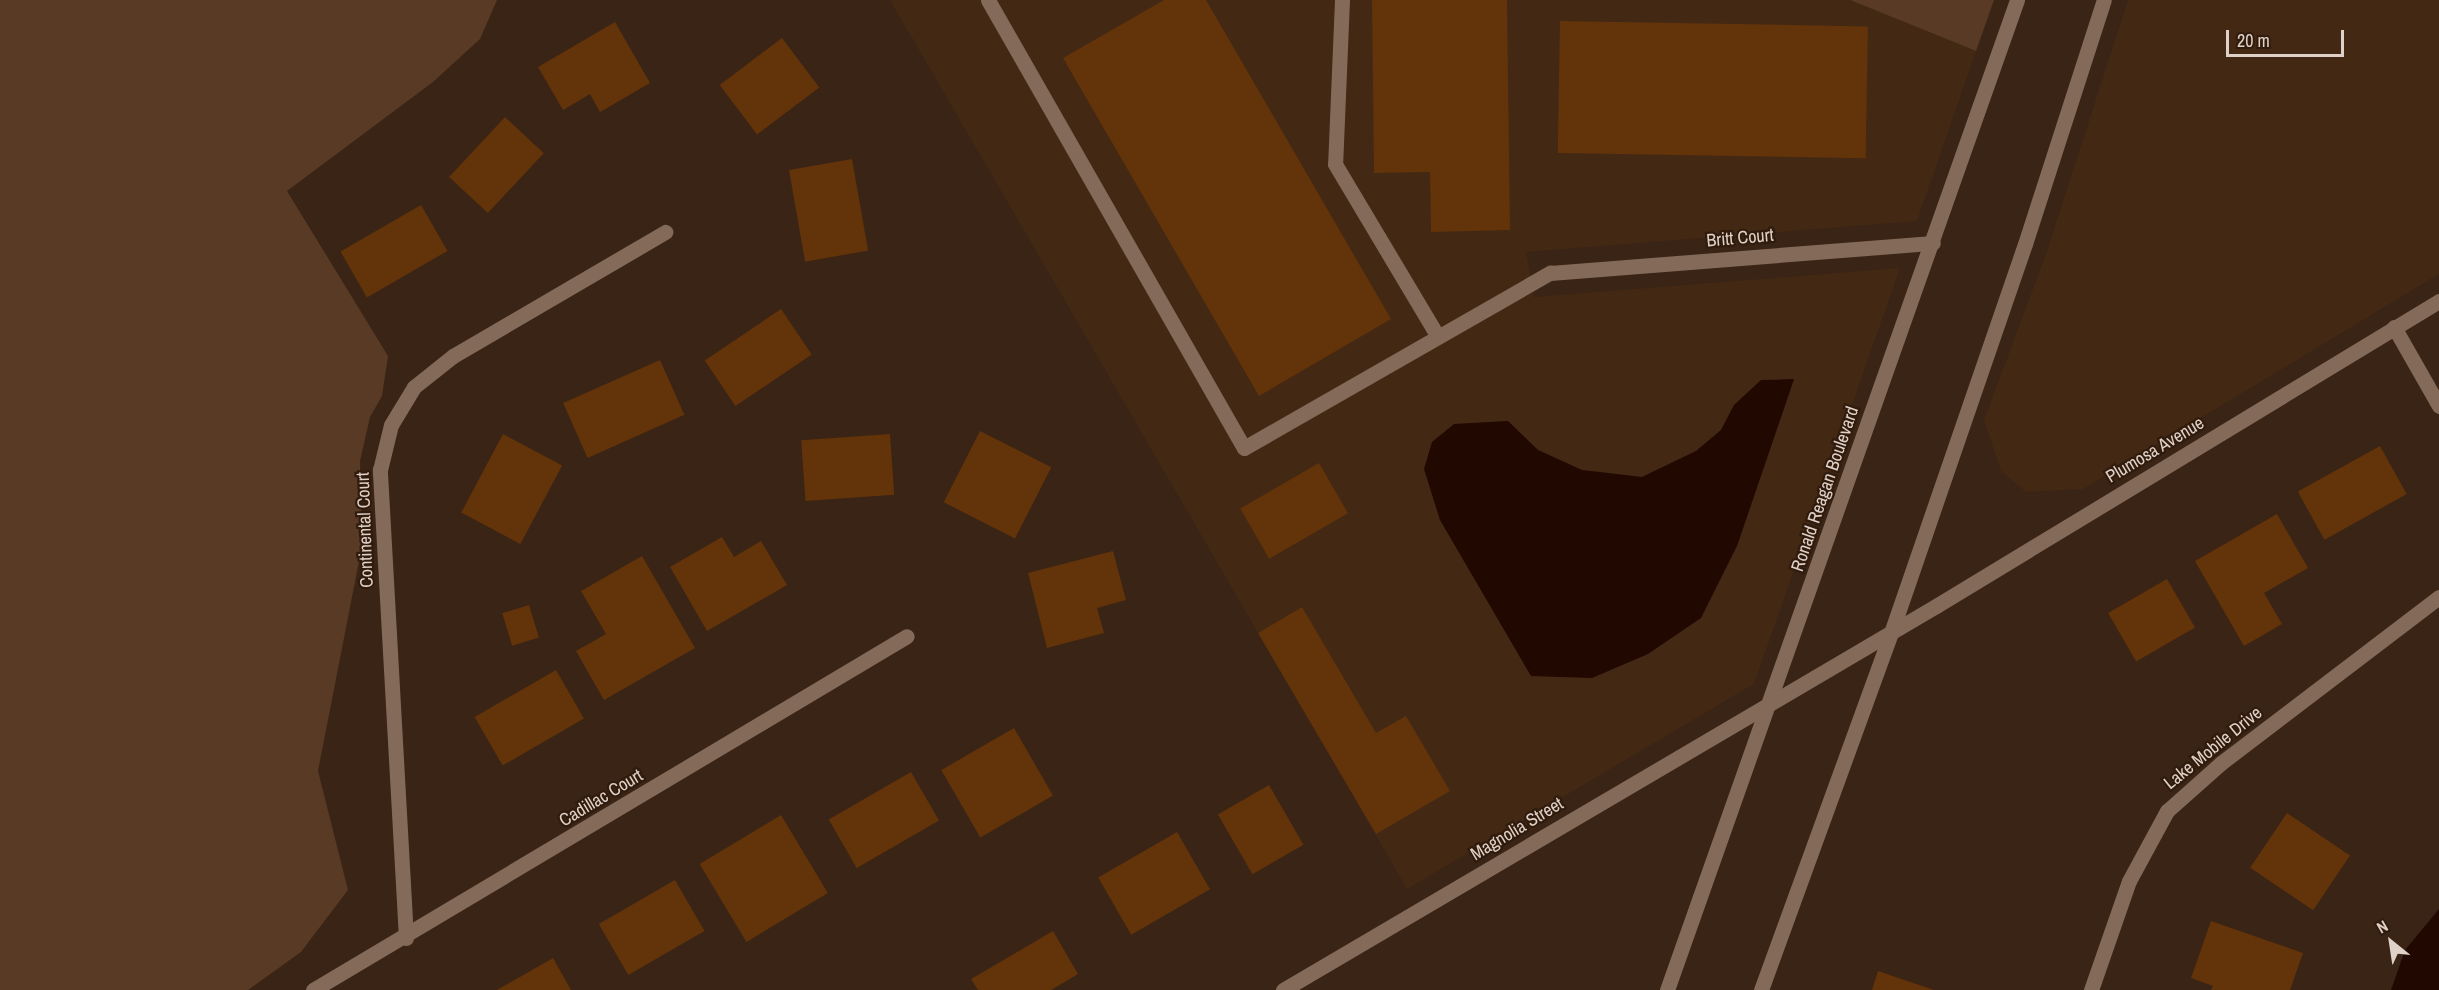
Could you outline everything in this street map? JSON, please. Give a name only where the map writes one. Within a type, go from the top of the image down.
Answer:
[{"type":"street","points":[[988,0],[1244,448],[1438,337],[1335,164],[1342,0]]},
{"type":"street","name":"Ronald Reagan Boulevard","points":[[1667,990],[2017,0]]},
{"type":"street","points":[[1761,990],[1891,633],[2025,244],[2104,0]]},
{"type":"street","name":"Continental Court","points":[[405,938],[380,470],[391,425],[414,387],[453,356],[665,232]]},
{"type":"street","name":"Britt Court","points":[[1438,337],[1550,273],[1933,243]]},
{"type":"street","name":"Plumosa Avenue","points":[[1771,701],[1891,633],[2439,301]]},
{"type":"street","points":[[2394,327],[2439,406]]},
{"type":"street","name":"Lake Mobile Drive","points":[[2091,990],[2129,881],[2167,811],[2220,763],[2439,597]]},
{"type":"street","name":"Cadillac Court","points":[[314,990],[405,938],[907,636]]},
{"type":"street","name":"Magnolia Street","points":[[1283,990],[1771,701]]},
{"type":"shaded area","points":[[0,0],[497,0],[480,39],[433,82],[287,191],[388,356],[382,396],[370,417],[360,461],[362,546],[318,771],[348,890],[301,952],[248,990],[0,990]]},
{"type":"shaded area","points":[[890,0],[1850,0],[1976,51],[1917,221],[1526,252],[1534,297],[1900,268],[1754,684],[1407,889]],"holes":[[[1794,380],[1737,546],[1701,618],[1508,421],[1538,450],[1582,470],[1642,477],[1696,451],[1722,430],[1734,405]]]},
{"type":"shaded area","points":[[1850,0],[1994,0],[1976,51]]},
{"type":"shaded area","points":[[2128,0],[2439,0],[2439,274],[2083,489],[2026,492],[2001,471],[1984,420],[2046,254]]},
{"type":"shaded area","points":[[1794,379],[1737,546],[1701,618],[1648,654],[1592,678],[1531,676],[1440,520],[1424,469],[1432,442],[1454,424],[1508,421],[1538,450],[1582,470],[1642,477],[1696,451],[1721,430],[1734,405],[1761,380]]},
{"type":"shaded area","points":[[2439,909],[2439,990],[2391,990],[2405,950]]},
{"type":"building","points":[[1164,0],[1206,0],[1391,319],[1259,396],[1063,58]]},
{"type":"building","points":[[1372,0],[1507,0],[1510,230],[1431,232],[1430,172],[1374,173]]},
{"type":"building","points":[[1560,21],[1868,26],[1866,158],[1558,153]]},
{"type":"building","points":[[615,22],[650,83],[600,112],[590,94],[563,110],[538,67]]},
{"type":"building","points":[[782,38],[819,88],[757,134],[720,85]]},
{"type":"building","points":[[505,117],[544,153],[488,213],[449,177]]},
{"type":"building","points":[[852,159],[868,251],[805,262],[789,170]]},
{"type":"building","points":[[421,205],[448,251],[367,297],[340,252]]},
{"type":"building","points":[[781,309],[812,355],[735,406],[705,360]]},
{"type":"building","points":[[660,360],[684,415],[588,458],[563,403]]},
{"type":"building","points":[[980,431],[1051,467],[1015,539],[944,502]]},
{"type":"building","points":[[503,434],[562,465],[520,544],[461,513]]},
{"type":"building","points":[[890,434],[894,495],[805,501],[801,440]]},
{"type":"building","points":[[2380,446],[2407,494],[2324,540],[2298,492]]},
{"type":"building","points":[[1319,463],[1348,513],[1269,559],[1240,508]]},
{"type":"building","points":[[2277,514],[2308,568],[2264,593],[2282,624],[2244,646],[2195,561]]},
{"type":"building","points":[[722,537],[734,557],[761,541],[787,585],[707,631],[670,567]]},
{"type":"building","points":[[1113,551],[1126,600],[1097,608],[1104,633],[1047,648],[1028,573]]},
{"type":"building","points":[[642,556],[695,648],[604,700],[576,651],[606,634],[581,591]]},
{"type":"building","points":[[2167,579],[2195,627],[2136,661],[2108,613]]},
{"type":"building","points":[[529,605],[539,638],[512,646],[502,613]]},
{"type":"building","points":[[1302,607],[1376,733],[1406,716],[1450,791],[1376,834],[1258,633]]},
{"type":"building","points":[[556,670],[584,718],[503,765],[475,717]]},
{"type":"building","points":[[1014,728],[1053,796],[980,838],[941,770]]},
{"type":"building","points":[[911,772],[939,820],[857,868],[829,819]]},
{"type":"building","points":[[1269,785],[1304,845],[1252,874],[1218,815]]},
{"type":"building","points":[[2287,813],[2350,855],[2313,910],[2250,868]]},
{"type":"building","points":[[781,815],[828,893],[746,942],[700,864]]},
{"type":"building","points":[[1177,832],[1210,889],[1131,935],[1098,878]]},
{"type":"building","points":[[675,880],[704,931],[628,975],[599,924]]},
{"type":"building","points":[[2211,921],[2303,953],[2290,990],[2211,990],[2213,986],[2191,978]]},
{"type":"building","points":[[1053,931],[1078,974],[1051,990],[978,990],[971,979]]},
{"type":"building","points":[[553,958],[571,990],[497,990]]},
{"type":"building","points":[[1878,971],[1934,990],[1872,990]]}]
